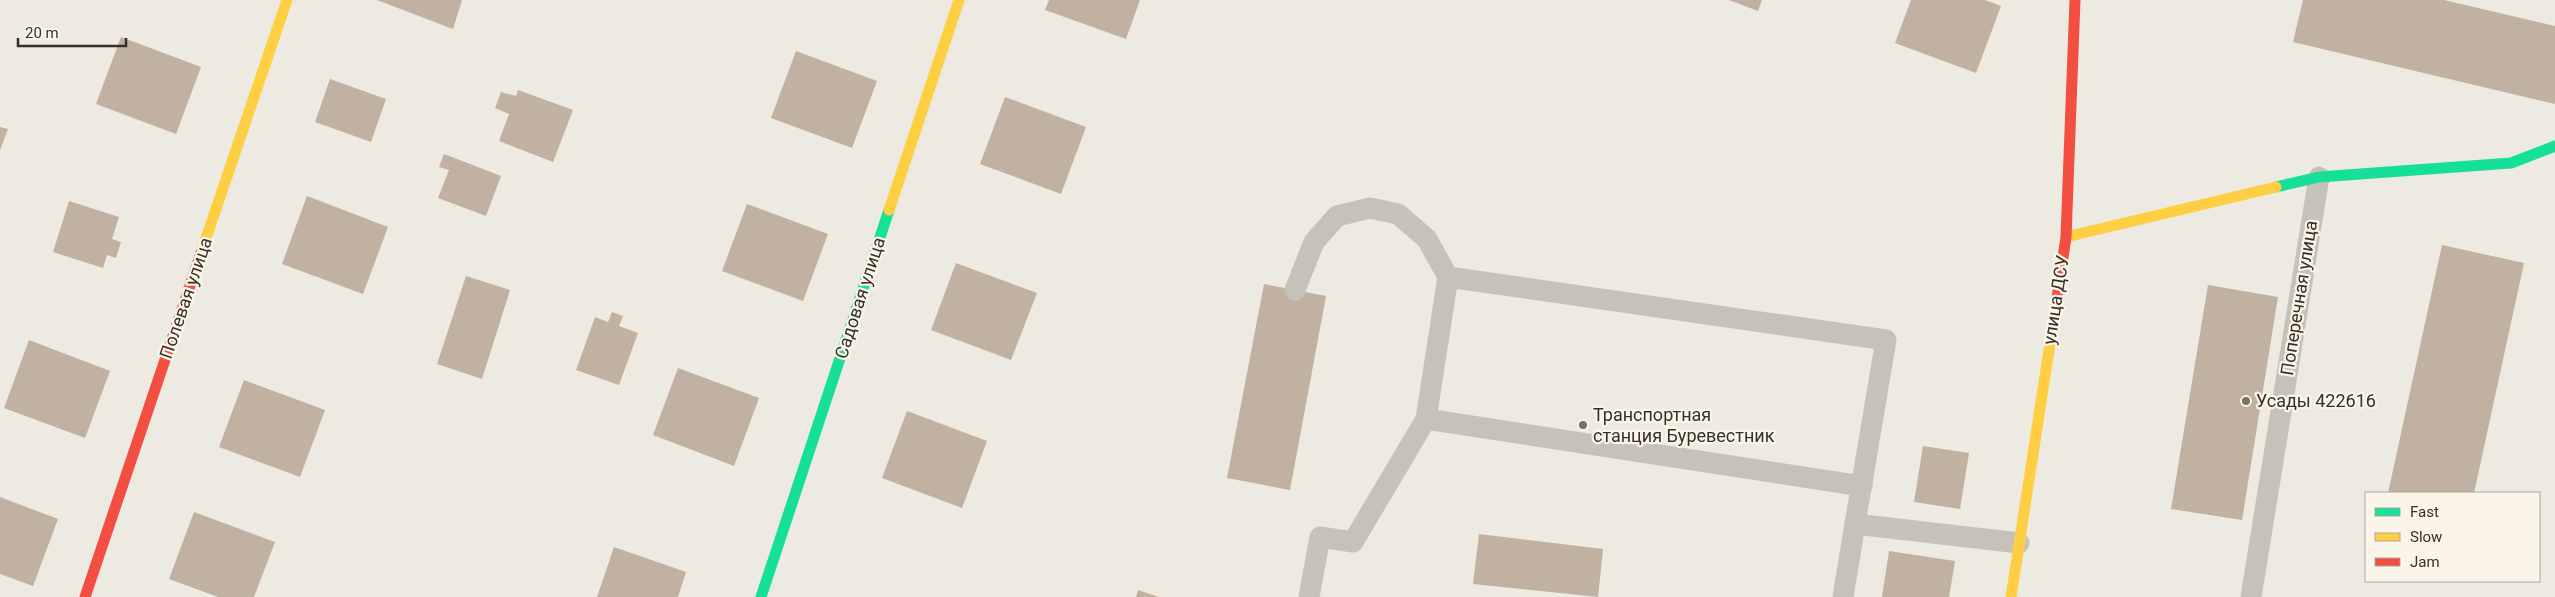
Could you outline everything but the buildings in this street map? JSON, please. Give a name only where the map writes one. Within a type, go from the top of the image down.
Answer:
[{"type":"street","name":"Полевая улица","points":[[84,597],[287,0]]},
{"type":"street","name":"Садовая улица","points":[[761,597],[959,0]]},
{"type":"street","name":"улица ДСУ","points":[[2011,597],[2066,237],[2075,0]]},
{"type":"street","points":[[2066,237],[2319,177],[2511,163],[2555,146]]},
{"type":"lane","name":"Поперечная улица","points":[[2250,597],[2319,177]]},
{"type":"lane","points":[[1295,290],[1314,242],[1337,216],[1370,208],[1398,214],[1427,239],[1448,277],[1426,419],[1353,542],[1320,537],[1310,597]]},
{"type":"lane","points":[[1448,277],[1886,340],[1843,597]]},
{"type":"lane","points":[[1426,419],[1862,486]]},
{"type":"lane","points":[[1855,524],[2019,543]]},
{"type":"traffic: fast","points":[[2276,187],[2319,177],[2511,163],[2555,146]]},
{"type":"traffic: fast","points":[[761,597],[889,210]]},
{"type":"traffic: slow","points":[[201,253],[287,0]]},
{"type":"traffic: slow","points":[[889,210],[959,0]]},
{"type":"traffic: slow","points":[[2066,237],[2276,187]]},
{"type":"traffic: slow","points":[[2011,597],[2057,298]]},
{"type":"traffic: jam","points":[[2057,298],[2066,237],[2075,0]]},
{"type":"traffic: jam","points":[[85,597],[201,253]]},
{"type":"place","name":"Усады 422616","points":[[2246,401]]},
{"type":"place","name":"Транспортная станция Буревестник","points":[[1583,425]]}]
